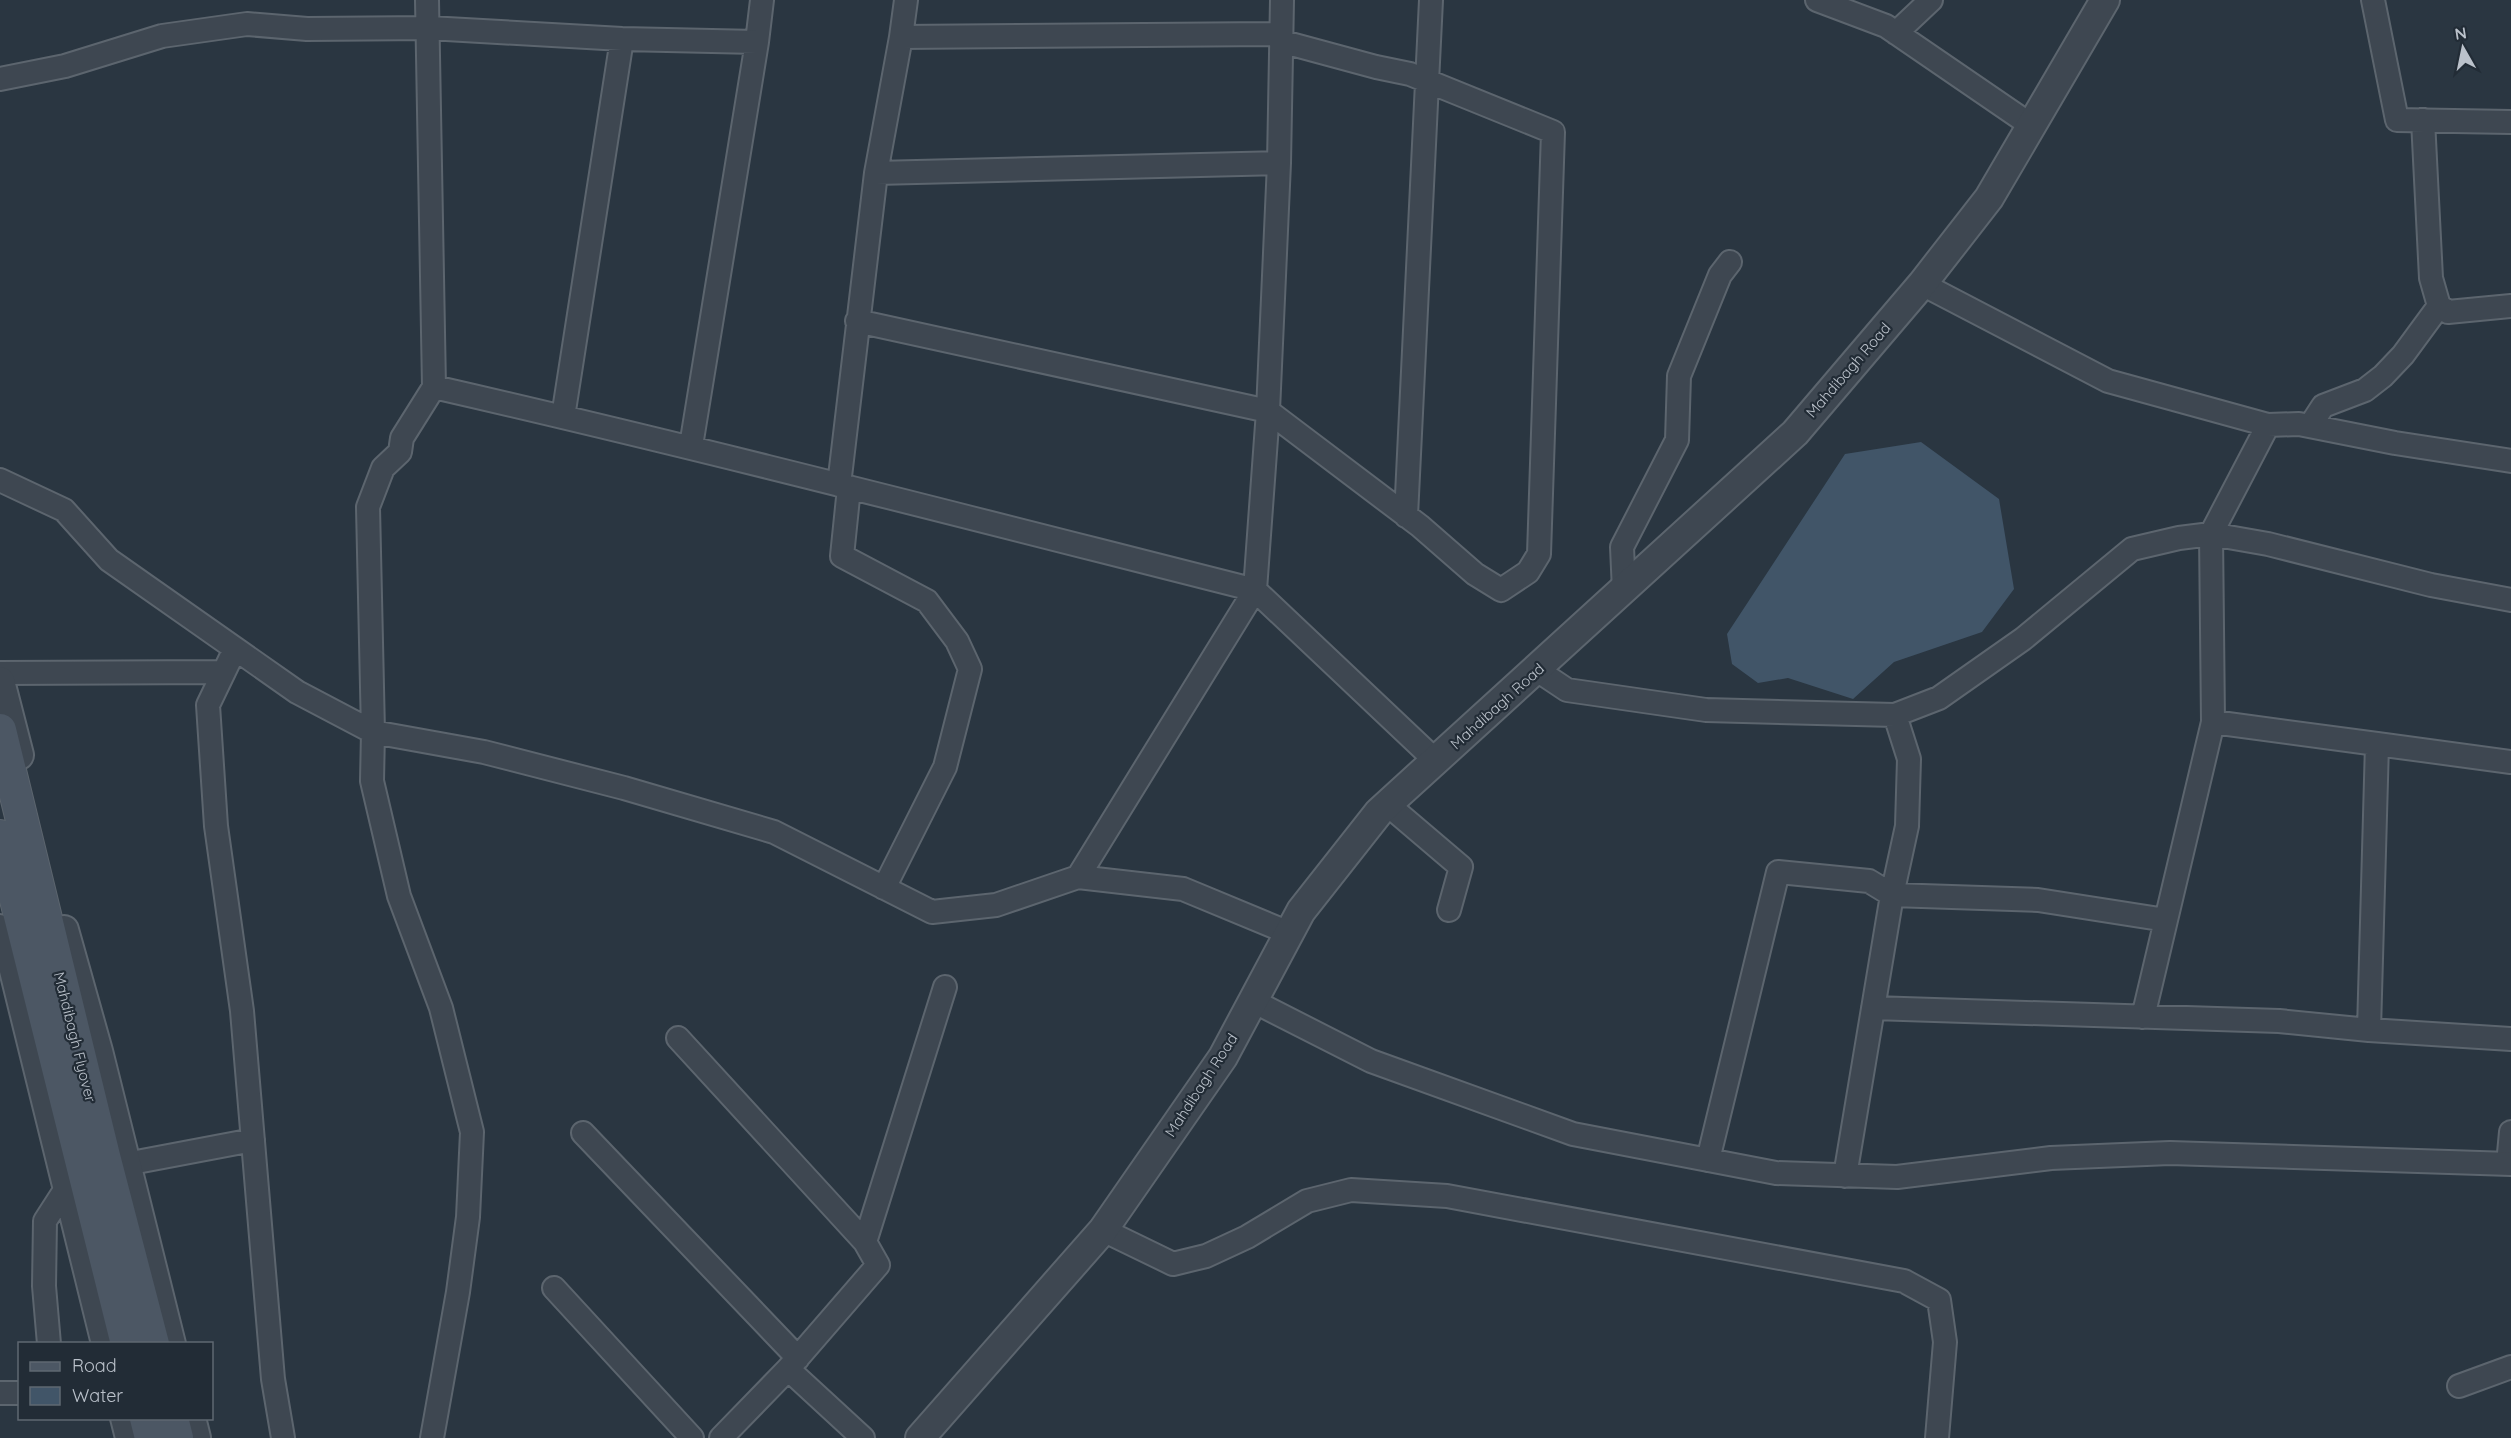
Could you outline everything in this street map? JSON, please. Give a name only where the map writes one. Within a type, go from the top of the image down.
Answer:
[{"type":"main road","name":"Mahdibagh Flyover","points":[[0,730],[104,1156],[152,1342]]},
{"type":"main road","name":"Mahdibagh Flyover","points":[[0,836],[126,1342]]},
{"type":"main road","points":[[146,1420],[151,1438]]},
{"type":"main road","points":[[172,1420],[177,1438]]},
{"type":"street","points":[[427,0],[434,387],[402,438],[400,452],[383,468],[368,507],[372,781],[399,896],[441,1008],[472,1132],[468,1217],[458,1292],[432,1438]]},
{"type":"street","points":[[691,446],[762,0]]},
{"type":"street","points":[[884,888],[945,767],[970,669],[957,641],[927,601],[842,556],[844,486],[857,321],[876,173],[906,0]]},
{"type":"street","points":[[1078,877],[1255,590],[1268,411],[1279,163],[1282,0]]},
{"type":"street","points":[[1406,516],[1431,0]]},
{"type":"street","points":[[1817,0],[1886,26],[2031,126]]},
{"type":"street","points":[[1896,33],[1931,0]]},
{"type":"street","name":"Mahdibagh Road","points":[[920,1438],[1103,1230],[1223,1057],[1301,911],[1379,812],[1795,433],[1922,284],[1989,198],[2105,0]]},
{"type":"street","points":[[2373,0],[2397,120],[2511,122]]},
{"type":"street","points":[[0,78],[65,66],[162,36],[247,24],[307,29],[429,28],[622,39],[757,42]]},
{"type":"street","points":[[857,321],[1268,411],[1406,516],[1475,574],[1501,590],[1528,572],[1539,554],[1552,132],[1410,74],[1376,67],[1280,37],[901,37]]},
{"type":"street","points":[[563,417],[622,39]]},
{"type":"street","points":[[2423,120],[2431,278],[2439,306],[2448,312],[2511,306]]},
{"type":"street","points":[[876,173],[1279,163]]},
{"type":"street","points":[[1624,591],[1622,547],[1677,440],[1679,376],[1720,275],[1730,262]]},
{"type":"street","points":[[1922,284],[2108,381],[2268,425],[2310,426],[2395,443],[2511,461]]},
{"type":"street","points":[[2310,426],[2323,406],[2365,390],[2383,376],[2403,355],[2439,306]]},
{"type":"street","points":[[434,387],[691,446],[1255,590],[1436,761]]},
{"type":"street","points":[[2143,1017],[2213,722],[2211,534],[2268,425]]},
{"type":"street","points":[[0,480],[64,510],[109,560],[297,692],[373,732],[484,752],[624,788],[774,832],[932,912],[996,905],[1078,877],[1183,890],[1289,933]]},
{"type":"street","points":[[1537,670],[1567,690],[1707,710],[1895,715],[1939,698],[2023,639],[2132,549],[2179,538],[2211,534],[2268,544],[2431,585],[2511,600]]},
{"type":"street","points":[[235,649],[208,705],[216,826],[242,1011],[273,1379],[283,1438]]},
{"type":"street","points":[[0,673],[224,672]]},
{"type":"street","points":[[0,681],[170,1342]]},
{"type":"street","points":[[1845,1176],[1892,895],[1907,826],[1909,759],[1895,715]]},
{"type":"street","points":[[2213,722],[2511,762]]},
{"type":"street","points":[[2369,1030],[2378,744]]},
{"type":"street","points":[[1388,804],[1461,867],[1449,910]]},
{"type":"street","points":[[1708,1160],[1778,872],[1869,881],[1892,895],[2038,900],[2166,920]]},
{"type":"street","points":[[0,926],[103,1342]]},
{"type":"street","points":[[865,1242],[945,987]]},
{"type":"street","points":[[1253,1001],[1371,1061],[1573,1134],[1776,1173],[1897,1177],[2051,1158],[2170,1153],[2510,1164],[2511,1132]]},
{"type":"street","points":[[1873,1008],[2279,1022],[2511,1039]]},
{"type":"street","points":[[678,1038],[865,1242],[878,1265],[793,1363],[721,1438]]},
{"type":"street","points":[[583,1132],[863,1438]]},
{"type":"street","points":[[126,1164],[253,1140]]},
{"type":"street","points":[[49,1342],[45,1286],[45,1221],[65,1190]]},
{"type":"street","points":[[1103,1230],[1173,1264],[1206,1256],[1247,1237],[1307,1201],[1352,1190],[1447,1196],[1904,1281],[1939,1300],[1945,1342],[1937,1438]]},
{"type":"street","points":[[554,1288],[692,1438]]},
{"type":"street","points":[[2459,1386],[2511,1367]]},
{"type":"street","points":[[0,1393],[18,1393]]},
{"type":"street","points":[[122,1420],[128,1438]]},
{"type":"street","points":[[191,1420],[196,1438]]},
{"type":"water","points":[[1921,442],[1999,499],[2014,589],[1982,632],[1894,662],[1853,699],[1788,678],[1758,683],[1732,664],[1727,634],[1845,454]]}]
